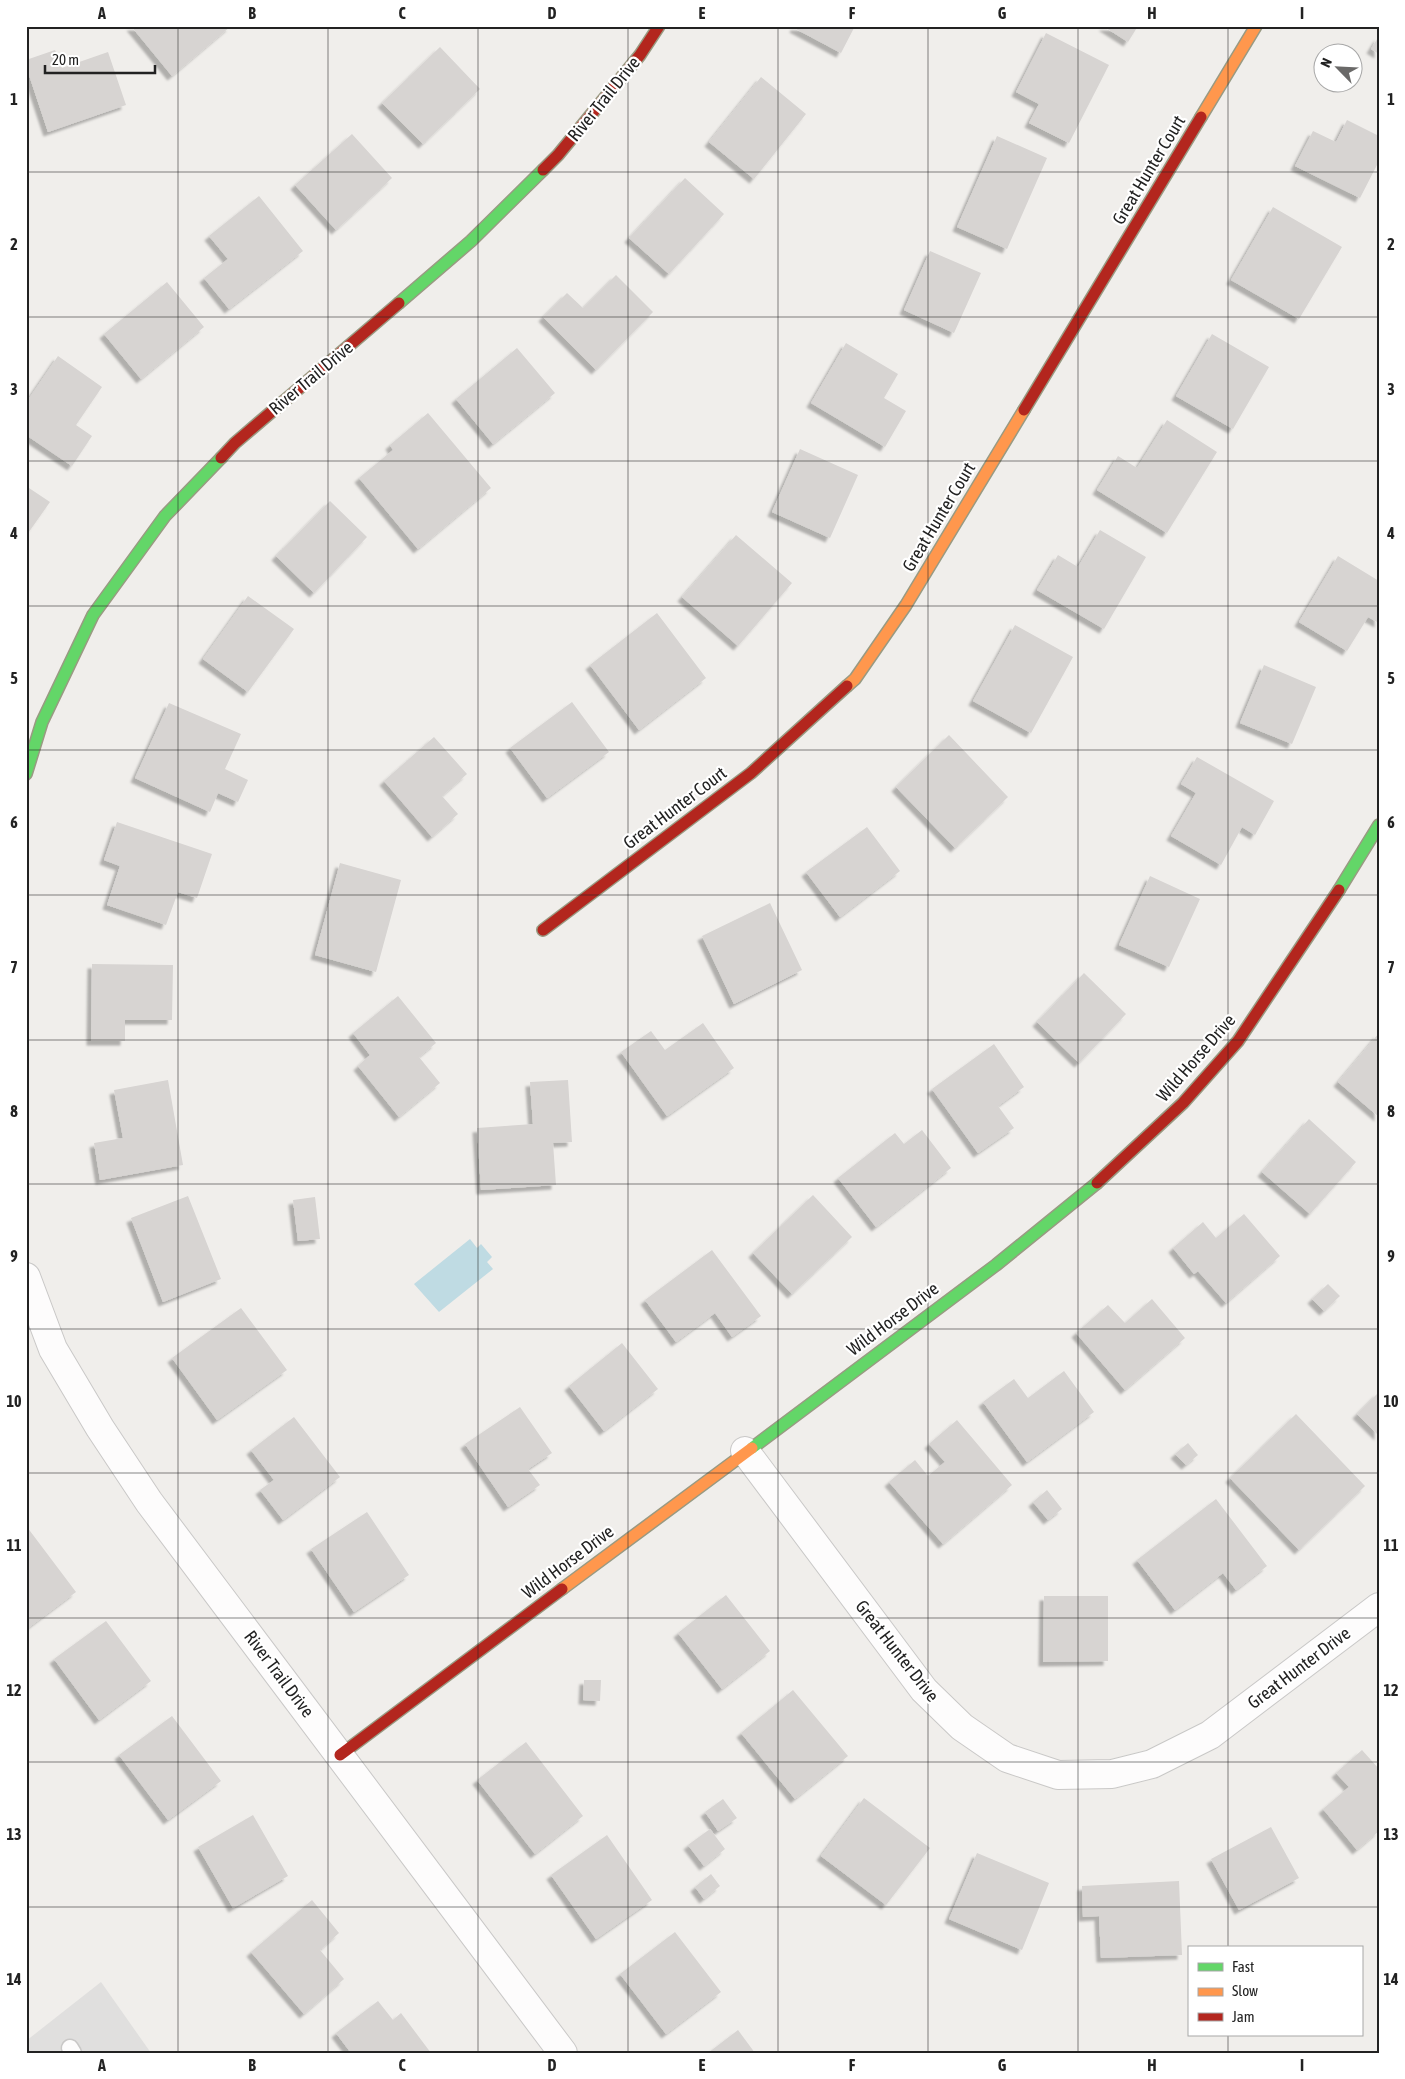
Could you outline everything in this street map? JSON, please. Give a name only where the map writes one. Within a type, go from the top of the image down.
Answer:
[{"type":"street","name":"River Trail Drive","points":[[26,774],[42,722],[93,615],[166,516],[235,443],[471,241],[558,155],[640,55],[659,26]]},
{"type":"street","name":"Great Hunter Court","points":[[543,930],[751,773],[855,679],[906,605],[1256,26]]},
{"type":"street","name":"Wild Horse Drive","points":[[340,1755],[996,1265],[1074,1203],[1131,1154],[1184,1102],[1238,1040],[1308,939],[1379,825]]},
{"type":"street","name":"River Trail Drive","points":[[26,1277],[53,1349],[149,1502],[563,2053]]},
{"type":"street","name":"Great Hunter Drive","points":[[745,1451],[924,1690],[962,1727],[1006,1758],[1058,1774],[1112,1774],[1152,1764],[1210,1734],[1379,1607]]},
{"type":"shaded area","points":[[101,1982],[151,2053],[26,2053],[26,2041]]},
{"type":"water","points":[[470,1239],[477,1248],[481,1244],[492,1257],[487,1262],[493,1269],[439,1312],[414,1284]]},
{"type":"building","points":[[131,26],[231,26],[172,76]]},
{"type":"building","points":[[795,26],[855,26],[841,53],[794,28]]},
{"type":"building","points":[[1103,26],[1138,26],[1128,42]]},
{"type":"building","points":[[1046,33],[1109,65],[1069,143],[1029,123],[1039,104],[1016,92]]},
{"type":"building","points":[[1379,36],[1379,54],[1371,49]]},
{"type":"building","points":[[440,47],[480,89],[423,144],[382,103]]},
{"type":"building","points":[[55,50],[62,68],[108,52],[126,105],[48,132],[26,66],[26,60]]},
{"type":"building","points":[[761,77],[806,114],[754,179],[709,142]]},
{"type":"building","points":[[1347,120],[1379,136],[1379,161],[1360,198],[1295,166],[1313,131],[1336,142]]},
{"type":"building","points":[[352,134],[392,178],[336,230],[295,185]]},
{"type":"building","points":[[997,136],[1047,158],[1007,249],[957,227]]},
{"type":"building","points":[[685,178],[724,214],[669,274],[629,238]]},
{"type":"building","points":[[259,196],[303,251],[229,309],[204,278],[228,259],[209,236]]},
{"type":"building","points":[[1273,207],[1342,247],[1299,319],[1231,280]]},
{"type":"building","points":[[930,251],[981,273],[954,333],[904,310]]},
{"type":"building","points":[[616,275],[653,312],[596,370],[543,317],[567,293],[583,308]]},
{"type":"building","points":[[167,282],[204,327],[141,379],[104,334]]},
{"type":"building","points":[[1212,334],[1269,367],[1233,429],[1176,396]]},
{"type":"building","points":[[846,343],[898,374],[884,398],[906,411],[885,447],[811,403]]},
{"type":"building","points":[[517,348],[555,393],[493,444],[456,399]]},
{"type":"building","points":[[58,356],[102,387],[76,425],[92,436],[72,466],[26,435],[26,403]]},
{"type":"building","points":[[428,413],[491,488],[418,549],[359,478],[393,450],[390,445]]},
{"type":"building","points":[[1167,420],[1217,452],[1167,533],[1097,490],[1118,456],[1137,468]]},
{"type":"building","points":[[800,449],[858,475],[830,538],[772,512]]},
{"type":"building","points":[[26,486],[50,502],[26,536]]},
{"type":"building","points":[[330,501],[367,537],[314,593],[276,556]]},
{"type":"building","points":[[1100,530],[1146,557],[1104,629],[1037,590],[1058,555],[1078,567]]},
{"type":"building","points":[[736,535],[792,583],[738,646],[682,597]]},
{"type":"building","points":[[1338,556],[1379,581],[1379,623],[1368,617],[1347,651],[1299,622]]},
{"type":"building","points":[[248,596],[294,629],[248,692],[203,659]]},
{"type":"building","points":[[657,613],[706,678],[639,730],[590,665]]},
{"type":"building","points":[[1015,625],[1073,657],[1031,733],[973,701]]},
{"type":"building","points":[[1264,665],[1316,687],[1292,744],[1240,723]]},
{"type":"building","points":[[572,702],[609,752],[547,798],[510,748]]},
{"type":"building","points":[[169,703],[241,734],[225,769],[248,780],[238,802],[218,793],[210,812],[135,778]]},
{"type":"building","points":[[949,735],[1008,797],[955,848],[896,787]]},
{"type":"building","points":[[434,737],[467,774],[442,796],[458,814],[432,837],[384,781]]},
{"type":"building","points":[[1197,757],[1274,801],[1255,835],[1242,827],[1221,865],[1171,836],[1196,793],[1181,784]]},
{"type":"building","points":[[117,822],[212,854],[197,898],[178,892],[166,925],[107,905],[120,866],[104,860]]},
{"type":"building","points":[[867,827],[900,871],[840,917],[806,872]]},
{"type":"building","points":[[340,863],[401,880],[376,972],[315,955]]},
{"type":"building","points":[[1150,876],[1200,899],[1169,967],[1119,945]]},
{"type":"building","points":[[770,903],[802,970],[734,1004],[702,936]]},
{"type":"building","points":[[92,964],[173,965],[172,1020],[125,1020],[125,1041],[91,1041]]},
{"type":"building","points":[[1084,973],[1126,1014],[1079,1063],[1037,1022]]},
{"type":"building","points":[[398,996],[436,1043],[419,1057],[440,1083],[399,1117],[358,1066],[370,1055],[353,1033]]},
{"type":"building","points":[[703,1023],[734,1068],[667,1116],[621,1052],[651,1031],[665,1050]]},
{"type":"building","points":[[1379,1033],[1379,1117],[1338,1082]]},
{"type":"building","points":[[994,1044],[1024,1087],[998,1106],[1014,1128],[978,1153],[932,1089]]},
{"type":"building","points":[[168,1080],[183,1165],[100,1180],[94,1143],[123,1138],[114,1090]]},
{"type":"building","points":[[568,1080],[572,1142],[553,1143],[556,1185],[481,1190],[477,1128],[533,1124],[530,1082]]},
{"type":"building","points":[[1309,1119],[1356,1162],[1310,1214],[1262,1172]]},
{"type":"building","points":[[922,1130],[951,1168],[876,1227],[838,1178],[895,1133],[904,1144]]},
{"type":"building","points":[[813,1195],[852,1237],[792,1294],[753,1253]]},
{"type":"building","points":[[188,1196],[221,1279],[163,1302],[131,1218]]},
{"type":"building","points":[[315,1197],[320,1239],[298,1241],[293,1200]]},
{"type":"building","points":[[1244,1214],[1280,1256],[1226,1303],[1198,1271],[1194,1274],[1173,1248],[1203,1222],[1216,1238]]},
{"type":"building","points":[[712,1250],[761,1316],[732,1337],[715,1313],[676,1342],[645,1300]]},
{"type":"building","points":[[1328,1284],[1340,1296],[1324,1311],[1312,1299]]},
{"type":"building","points":[[1152,1299],[1185,1338],[1125,1390],[1076,1333],[1108,1305],[1125,1323]]},
{"type":"building","points":[[241,1308],[287,1370],[217,1420],[172,1358]]},
{"type":"building","points":[[622,1343],[658,1389],[604,1431],[569,1386]]},
{"type":"building","points":[[1064,1371],[1094,1412],[1027,1462],[983,1402],[1014,1379],[1028,1398]]},
{"type":"building","points":[[1379,1392],[1379,1436],[1357,1414]]},
{"type":"building","points":[[520,1407],[552,1453],[528,1469],[540,1485],[508,1507],[465,1444]]},
{"type":"building","points":[[1296,1414],[1365,1486],[1299,1550],[1230,1478]]},
{"type":"building","points":[[294,1417],[340,1477],[283,1520],[260,1490],[274,1480],[251,1450]]},
{"type":"building","points":[[957,1420],[1012,1485],[943,1544],[889,1482],[915,1460],[928,1476],[945,1462],[929,1444]]},
{"type":"building","points":[[1188,1443],[1198,1455],[1186,1465],[1175,1454]]},
{"type":"building","points":[[1047,1490],[1062,1509],[1048,1520],[1033,1502]]},
{"type":"building","points":[[1216,1499],[1267,1566],[1236,1590],[1223,1573],[1175,1610],[1137,1560]]},
{"type":"building","points":[[367,1512],[409,1575],[354,1612],[311,1549]]},
{"type":"building","points":[[27,1527],[76,1592],[28,1628],[26,1625]]},
{"type":"building","points":[[726,1595],[770,1651],[722,1689],[678,1633]]},
{"type":"building","points":[[1044,1596],[1108,1596],[1108,1661],[1043,1662]]},
{"type":"building","points":[[106,1621],[151,1681],[99,1720],[54,1659]]},
{"type":"building","points":[[584,1680],[601,1680],[600,1701],[583,1700]]},
{"type":"building","points":[[793,1690],[848,1756],[795,1799],[741,1733]]},
{"type":"building","points":[[172,1716],[221,1781],[168,1820],[119,1755]]},
{"type":"building","points":[[526,1742],[583,1816],[535,1854],[477,1780]]},
{"type":"building","points":[[1362,1750],[1379,1769],[1379,1831],[1357,1850],[1323,1809],[1349,1787],[1336,1773]]},
{"type":"building","points":[[864,1798],[930,1848],[886,1905],[821,1856]]},
{"type":"building","points":[[723,1799],[737,1818],[718,1831],[705,1812]]},
{"type":"building","points":[[253,1815],[288,1876],[233,1908],[198,1847]]},
{"type":"building","points":[[1271,1827],[1299,1878],[1239,1910],[1211,1859]]},
{"type":"building","points":[[710,1829],[725,1849],[704,1866],[688,1845]]},
{"type":"building","points":[[607,1835],[652,1900],[596,1939],[551,1875]]},
{"type":"building","points":[[977,1853],[1049,1883],[1022,1950],[949,1919]]},
{"type":"building","points":[[711,1874],[720,1886],[704,1899],[695,1887]]},
{"type":"building","points":[[1179,1881],[1182,1955],[1101,1958],[1099,1916],[1083,1917],[1082,1886]]},
{"type":"building","points":[[312,1900],[339,1933],[320,1950],[344,1979],[304,2014],[251,1952]]},
{"type":"building","points":[[675,1932],[721,1992],[666,2034],[620,1974]]},
{"type":"building","points":[[378,2001],[393,2020],[401,2013],[431,2053],[351,2053],[336,2033]]},
{"type":"building","points":[[738,2030],[755,2053],[708,2053]]},
{"type":"traffic: fast","points":[[399,303],[471,241],[543,170]]},
{"type":"traffic: fast","points":[[26,774],[42,722],[93,615],[165,516],[221,458]]},
{"type":"traffic: fast","points":[[1339,890],[1379,825]]},
{"type":"traffic: fast","points":[[752,1448],[996,1265],[1097,1183]]},
{"type":"traffic: slow","points":[[1201,117],[1256,26]]},
{"type":"traffic: slow","points":[[847,686],[855,679],[906,605],[1024,410]]},
{"type":"traffic: slow","points":[[562,1589],[752,1448]]},
{"type":"traffic: jam","points":[[543,170],[558,155],[640,55],[659,26]]},
{"type":"traffic: jam","points":[[1024,410],[1201,117]]},
{"type":"traffic: jam","points":[[221,458],[235,443],[399,303]]},
{"type":"traffic: jam","points":[[543,930],[751,773],[847,686]]},
{"type":"traffic: jam","points":[[1097,1183],[1183,1103],[1238,1041],[1339,890]]},
{"type":"traffic: jam","points":[[340,1755],[562,1589]]}]
